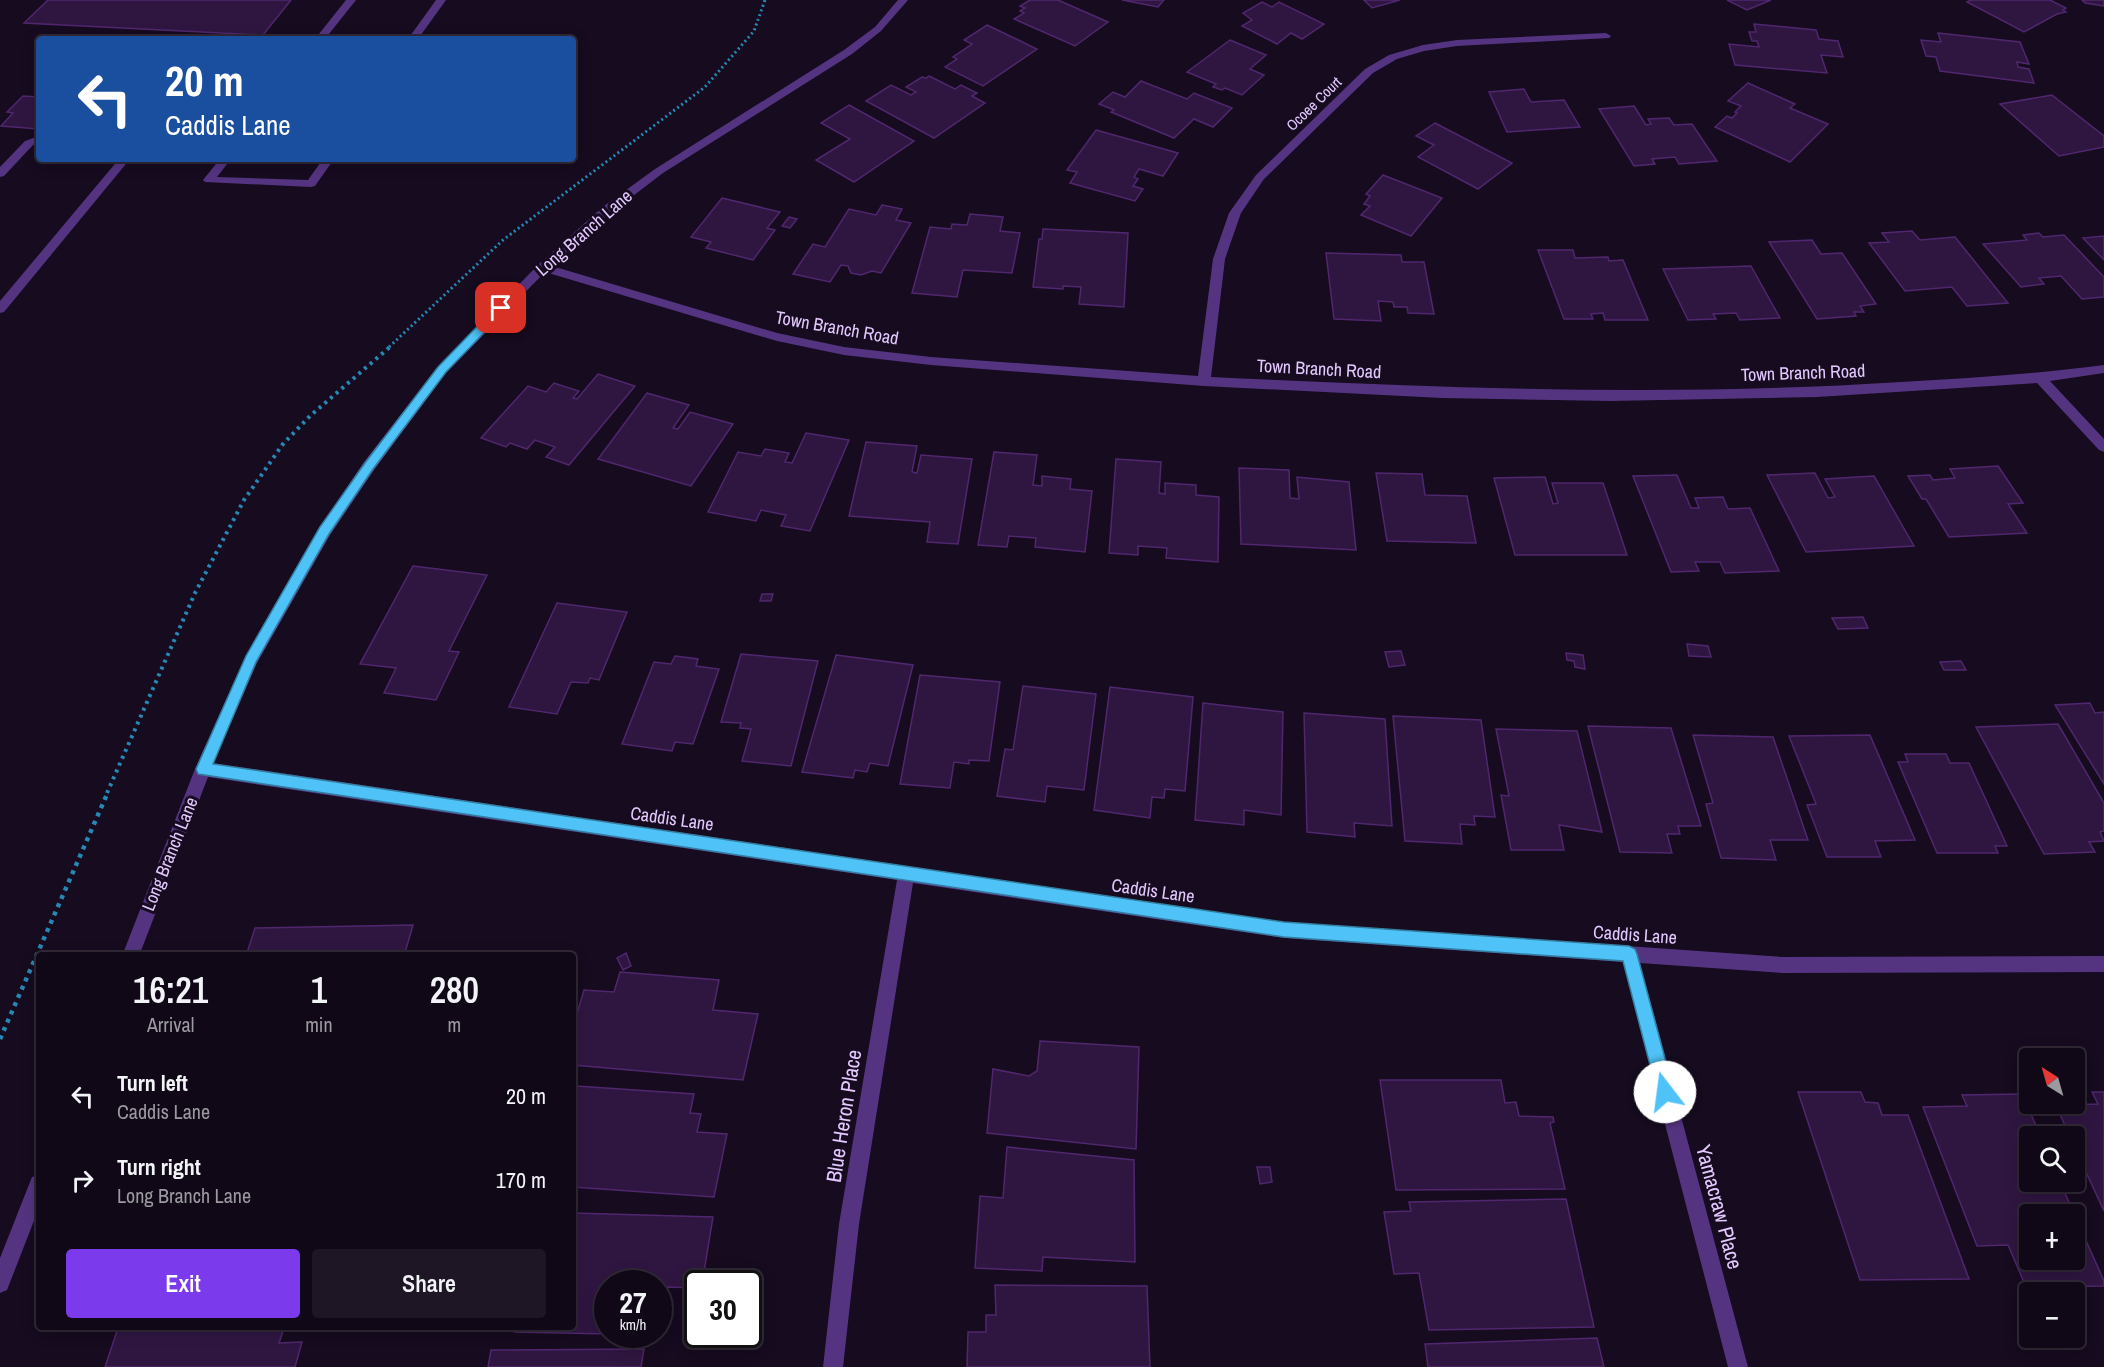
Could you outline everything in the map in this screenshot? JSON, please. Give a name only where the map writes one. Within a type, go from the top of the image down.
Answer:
[{"type":"street","points":[[322,36],[351,0]]},
{"type":"street","points":[[415,36],[441,0]]},
{"type":"street","name":"Long Branch Lane","points":[[132,952],[203,769],[251,660],[325,531],[369,466],[442,370],[543,267],[608,209],[659,171],[848,52],[878,29],[903,0]]},
{"type":"street","name":"Ocoee Court","points":[[1204,381],[1219,259],[1235,213],[1260,177],[1369,71],[1393,57],[1446,44],[1606,36]]},
{"type":"street","points":[[0,174],[29,143],[36,140]]},
{"type":"street","points":[[0,309],[122,162]]},
{"type":"street","points":[[224,162],[210,180],[311,184],[327,162]]},
{"type":"street","name":"Town Branch Road","points":[[543,267],[777,337],[844,351],[931,361],[1204,381],[1442,393],[1611,396],[1817,392],[2040,378],[2104,369]]},
{"type":"street","points":[[2040,378],[2104,447]]},
{"type":"street","name":"Caddis Lane","points":[[203,769],[1284,930],[1782,965],[2104,964]]},
{"type":"street","name":"Blue Heron Place","points":[[833,1367],[849,1224],[906,874]]},
{"type":"street","name":"Yamacraw Place","points":[[1629,954],[1738,1367]]},
{"type":"street","points":[[0,1283],[36,1192]]},
{"type":"building","points":[[48,0],[291,0],[263,35],[24,23]]},
{"type":"building","points":[[1030,0],[1058,0],[1108,22],[1075,46],[1014,19],[1024,13],[1020,11],[1025,8],[1020,6]]},
{"type":"building","points":[[1122,0],[1164,0],[1158,7]]},
{"type":"building","points":[[1364,0],[1400,0],[1372,8]]},
{"type":"building","points":[[1727,0],[1771,0],[1747,10]]},
{"type":"building","points":[[1971,0],[2050,0],[2066,8],[2063,10],[2066,12],[2057,14],[2024,32],[1967,2]]},
{"type":"building","points":[[2082,0],[2104,0],[2104,6],[2085,3]]},
{"type":"building","points":[[1262,2],[1272,7],[1279,2],[1324,24],[1302,39],[1291,33],[1277,44],[1242,26],[1252,20],[1243,13]]},
{"type":"building","points":[[1754,24],[1816,30],[1819,39],[1838,41],[1843,57],[1821,55],[1827,73],[1735,65],[1729,44],[1759,47],[1757,41],[1752,41],[1749,32],[1756,32]]},
{"type":"building","points":[[987,25],[1037,49],[983,86],[945,67],[957,59],[953,57],[972,44],[964,40]]},
{"type":"building","points":[[1938,33],[2020,42],[2029,64],[2017,62],[2018,67],[2029,69],[2034,83],[1940,71],[1936,57],[1926,56],[1921,40],[1941,42]]},
{"type":"building","points":[[1230,40],[1266,55],[1250,69],[1264,75],[1242,95],[1225,88],[1222,90],[1213,87],[1216,84],[1187,72]]},
{"type":"building","points":[[929,76],[955,89],[961,85],[977,93],[972,96],[985,103],[934,138],[866,101],[891,85],[911,95],[916,92],[906,87],[922,77]]},
{"type":"building","points":[[1141,81],[1187,99],[1194,93],[1232,108],[1213,127],[1194,119],[1174,138],[1111,112],[1114,110],[1099,104],[1113,92],[1125,97]]},
{"type":"building","points":[[1748,83],[1795,104],[1790,108],[1828,124],[1790,162],[1715,127],[1727,116],[1732,118],[1737,113],[1735,112],[1741,106],[1728,101]]},
{"type":"building","points":[[1524,89],[1531,102],[1564,100],[1580,127],[1507,132],[1489,92]]},
{"type":"building","points":[[2052,95],[2104,136],[2104,147],[2059,156],[2000,104]]},
{"type":"building","points":[[23,96],[36,97],[36,129],[1,126],[13,113],[7,112]]},
{"type":"building","points":[[849,105],[914,141],[854,182],[816,160],[850,139],[821,123]]},
{"type":"building","points":[[1634,106],[1646,125],[1651,124],[1648,119],[1669,118],[1674,125],[1692,124],[1717,161],[1679,164],[1675,157],[1652,159],[1655,164],[1634,166],[1599,109]]},
{"type":"building","points":[[1435,123],[1512,163],[1478,189],[1418,157],[1434,145],[1416,136]]},
{"type":"building","points":[[1096,130],[1178,153],[1163,176],[1139,169],[1134,177],[1138,179],[1133,186],[1143,189],[1135,201],[1070,183],[1077,172],[1067,170]]},
{"type":"building","points":[[1383,175],[1442,198],[1411,236],[1361,215],[1370,206],[1364,204],[1370,196],[1366,194]]},
{"type":"building","points":[[722,198],[780,212],[767,228],[775,230],[753,260],[706,248],[711,242],[691,237]]},
{"type":"building","points":[[882,205],[902,209],[896,220],[911,223],[881,273],[872,271],[861,275],[851,273],[848,266],[841,265],[830,282],[793,274],[813,244],[825,247],[849,209],[876,215]]},
{"type":"building","points":[[970,214],[1003,217],[1000,231],[1020,233],[1012,273],[963,270],[957,297],[912,293],[930,227],[951,229],[952,224],[967,225]]},
{"type":"building","points":[[789,217],[797,219],[790,228],[782,226]]},
{"type":"building","points":[[1043,229],[1128,233],[1124,307],[1079,304],[1081,287],[1063,286],[1063,289],[1033,287],[1039,239],[1042,239]]},
{"type":"building","points":[[1912,231],[1920,240],[1955,237],[2008,303],[1967,306],[1952,287],[1905,291],[1869,243],[1889,242],[1882,233]]},
{"type":"building","points":[[2039,233],[2043,237],[2064,235],[2104,277],[2104,297],[2082,299],[2061,276],[2039,278],[2044,284],[2021,287],[1983,244],[2027,240],[2023,235]]},
{"type":"building","points":[[2104,236],[2104,260],[2083,238]]},
{"type":"building","points":[[1812,240],[1821,254],[1842,253],[1876,304],[1860,306],[1864,312],[1854,312],[1856,316],[1817,319],[1769,242]]},
{"type":"building","points":[[1538,250],[1573,250],[1575,258],[1608,257],[1609,261],[1623,260],[1648,320],[1605,320],[1603,313],[1591,314],[1593,319],[1564,319]]},
{"type":"building","points":[[1326,253],[1401,255],[1402,262],[1424,262],[1434,314],[1408,313],[1407,307],[1394,307],[1393,302],[1378,301],[1381,321],[1334,319]]},
{"type":"building","points":[[1751,266],[1780,318],[1740,320],[1736,313],[1713,314],[1716,319],[1688,320],[1663,269]]},
{"type":"building","points":[[598,374],[635,386],[569,465],[546,457],[555,447],[535,440],[527,449],[510,443],[506,447],[481,438],[528,386],[546,392],[554,383],[579,391],[573,398],[577,399]]},
{"type":"building","points":[[647,393],[689,405],[673,428],[678,429],[690,412],[733,424],[691,486],[598,459]]},
{"type":"building","points":[[806,433],[849,440],[810,531],[781,526],[786,515],[761,510],[756,521],[708,512],[738,452],[761,456],[765,449],[789,453],[785,462],[792,463]]},
{"type":"building","points":[[866,442],[917,446],[912,472],[917,473],[921,455],[972,459],[958,544],[927,542],[930,522],[849,516]]},
{"type":"building","points":[[994,452],[1037,455],[1033,485],[1042,486],[1042,476],[1071,479],[1070,489],[1092,491],[1085,552],[1035,547],[1036,538],[1009,536],[1007,547],[978,545]]},
{"type":"building","points":[[1116,459],[1161,462],[1159,493],[1165,494],[1165,483],[1196,485],[1196,495],[1219,497],[1218,562],[1166,558],[1167,548],[1138,546],[1138,555],[1109,553]]},
{"type":"building","points":[[1998,466],[2023,503],[2008,504],[2027,533],[1949,537],[1926,499],[1922,499],[1908,476],[1930,475],[1933,480],[1955,478],[1950,469]]},
{"type":"building","points":[[1239,468],[1289,470],[1290,498],[1299,499],[1297,477],[1349,482],[1356,550],[1241,544]]},
{"type":"building","points":[[1376,473],[1422,474],[1425,495],[1467,496],[1476,543],[1387,541]]},
{"type":"building","points":[[1815,473],[1828,498],[1835,497],[1825,479],[1874,476],[1914,546],[1806,552],[1767,475]]},
{"type":"building","points":[[1677,475],[1691,508],[1699,508],[1695,498],[1723,497],[1728,509],[1750,508],[1779,571],[1725,573],[1720,562],[1695,562],[1699,571],[1671,572],[1633,476]]},
{"type":"building","points":[[1545,477],[1553,504],[1558,503],[1552,483],[1603,483],[1627,555],[1515,555],[1494,478]]},
{"type":"building","points":[[413,566],[487,575],[449,651],[459,652],[436,700],[384,693],[396,668],[360,664]]},
{"type":"building","points":[[762,594],[773,594],[771,601],[760,601]]},
{"type":"building","points":[[557,603],[627,612],[599,680],[590,678],[588,683],[571,682],[557,714],[509,707]]},
{"type":"building","points":[[1863,617],[1868,628],[1838,629],[1832,618]]},
{"type":"building","points":[[1687,644],[1708,646],[1711,657],[1689,656]]},
{"type":"building","points":[[1401,651],[1405,665],[1389,667],[1385,652]]},
{"type":"building","points":[[1566,653],[1583,655],[1585,669],[1575,667],[1574,661],[1567,660]]},
{"type":"building","points":[[741,654],[818,661],[791,766],[742,761],[751,729],[740,728],[741,723],[721,722]]},
{"type":"building","points":[[836,655],[913,665],[888,766],[870,763],[867,772],[855,770],[853,778],[802,772]]},
{"type":"building","points":[[675,656],[698,659],[696,666],[719,669],[693,744],[675,742],[672,751],[622,744],[654,662],[671,664]]},
{"type":"building","points":[[1961,661],[1966,670],[1944,670],[1940,662]]},
{"type":"building","points":[[920,675],[1000,682],[989,761],[969,760],[969,764],[954,762],[950,788],[900,784]]},
{"type":"building","points":[[1023,686],[1096,694],[1084,790],[1047,786],[1045,802],[997,796],[1005,749],[1013,750]]},
{"type":"building","points":[[1110,687],[1193,697],[1185,791],[1165,789],[1164,798],[1152,797],[1150,818],[1094,810]]},
{"type":"building","points":[[1203,703],[1283,712],[1281,815],[1244,810],[1244,825],[1195,820]]},
{"type":"building","points":[[2090,703],[2095,713],[2104,712],[2104,784],[2055,705]]},
{"type":"building","points":[[1304,713],[1385,719],[1392,826],[1354,823],[1355,837],[1307,832]]},
{"type":"building","points":[[1393,716],[1481,720],[1495,817],[1474,816],[1475,825],[1460,824],[1462,844],[1405,841]]},
{"type":"building","points":[[2058,724],[2104,803],[2104,831],[2100,832],[2104,841],[2089,842],[2095,852],[2044,854],[1976,727]]},
{"type":"building","points":[[1588,726],[1671,728],[1701,826],[1678,826],[1680,834],[1667,834],[1672,853],[1620,852]]},
{"type":"building","points":[[1496,729],[1577,731],[1602,832],[1559,825],[1564,850],[1511,850],[1501,795],[1509,796]]},
{"type":"building","points":[[1693,735],[1773,737],[1808,840],[1770,840],[1776,860],[1721,858],[1706,804],[1713,803]]},
{"type":"building","points":[[1870,735],[1915,840],[1875,841],[1881,857],[1827,857],[1807,805],[1816,804],[1789,736]]},
{"type":"building","points":[[1905,754],[1946,754],[1950,763],[1969,763],[2007,846],[1995,846],[1998,853],[1937,853],[1898,762],[1908,762]]},
{"type":"building","points":[[413,925],[405,952],[247,952],[255,928]]},
{"type":"building","points":[[626,953],[631,966],[623,970],[617,958]]},
{"type":"building","points":[[620,972],[719,980],[713,1010],[758,1014],[743,1080],[576,1065],[576,1017],[584,990],[614,992]]},
{"type":"building","points":[[1040,1041],[1139,1047],[1136,1149],[987,1133],[993,1069],[1029,1076],[1037,1071]]},
{"type":"building","points":[[1380,1080],[1501,1080],[1505,1103],[1516,1102],[1519,1116],[1553,1117],[1554,1122],[1550,1123],[1565,1189],[1396,1190]]},
{"type":"building","points":[[576,1086],[694,1094],[690,1113],[701,1114],[697,1132],[727,1134],[714,1197],[576,1187]]},
{"type":"building","points":[[1798,1092],[1861,1092],[1865,1102],[1878,1103],[1882,1115],[1908,1115],[1969,1279],[1860,1280]]},
{"type":"building","points":[[2092,1092],[2104,1092],[2104,1211],[2085,1170],[2085,1126],[2065,1126],[2060,1114],[2085,1114],[2085,1104],[2098,1104]]},
{"type":"building","points":[[2019,1094],[2019,1114],[2031,1114],[2036,1126],[2019,1126],[2019,1192],[2064,1192],[2070,1204],[2019,1204],[2019,1270],[2085,1270],[2085,1238],[2104,1281],[2104,1286],[2085,1286],[2085,1282],[2024,1282],[2008,1245],[1977,1246],[1923,1107],[1967,1106],[1962,1095]]},
{"type":"building","points":[[1007,1147],[1134,1160],[1135,1262],[1043,1257],[1042,1271],[975,1268],[980,1196],[1003,1198]]},
{"type":"building","points":[[1257,1167],[1270,1167],[1272,1182],[1260,1184]]},
{"type":"building","points":[[1566,1199],[1594,1327],[1429,1330],[1419,1273],[1394,1274],[1384,1212],[1411,1211],[1409,1202]]},
{"type":"building","points":[[576,1213],[713,1217],[704,1270],[684,1270],[684,1288],[672,1287],[672,1270],[594,1270],[594,1334],[515,1332],[516,1330],[576,1330]]},
{"type":"building","points":[[995,1285],[1147,1286],[1150,1367],[967,1367],[968,1332],[986,1332],[986,1315],[996,1315]]},
{"type":"building","points":[[117,1330],[283,1330],[279,1343],[302,1342],[295,1367],[105,1367]]},
{"type":"building","points":[[1597,1338],[1604,1367],[1428,1367],[1425,1344]]},
{"type":"building","points":[[644,1349],[641,1367],[488,1367],[491,1350]]},
{"type":"route","points":[[501,308],[442,370],[369,466],[325,531],[288,591],[251,660],[203,769],[1284,930],[1629,954],[1665,1092]]}]
